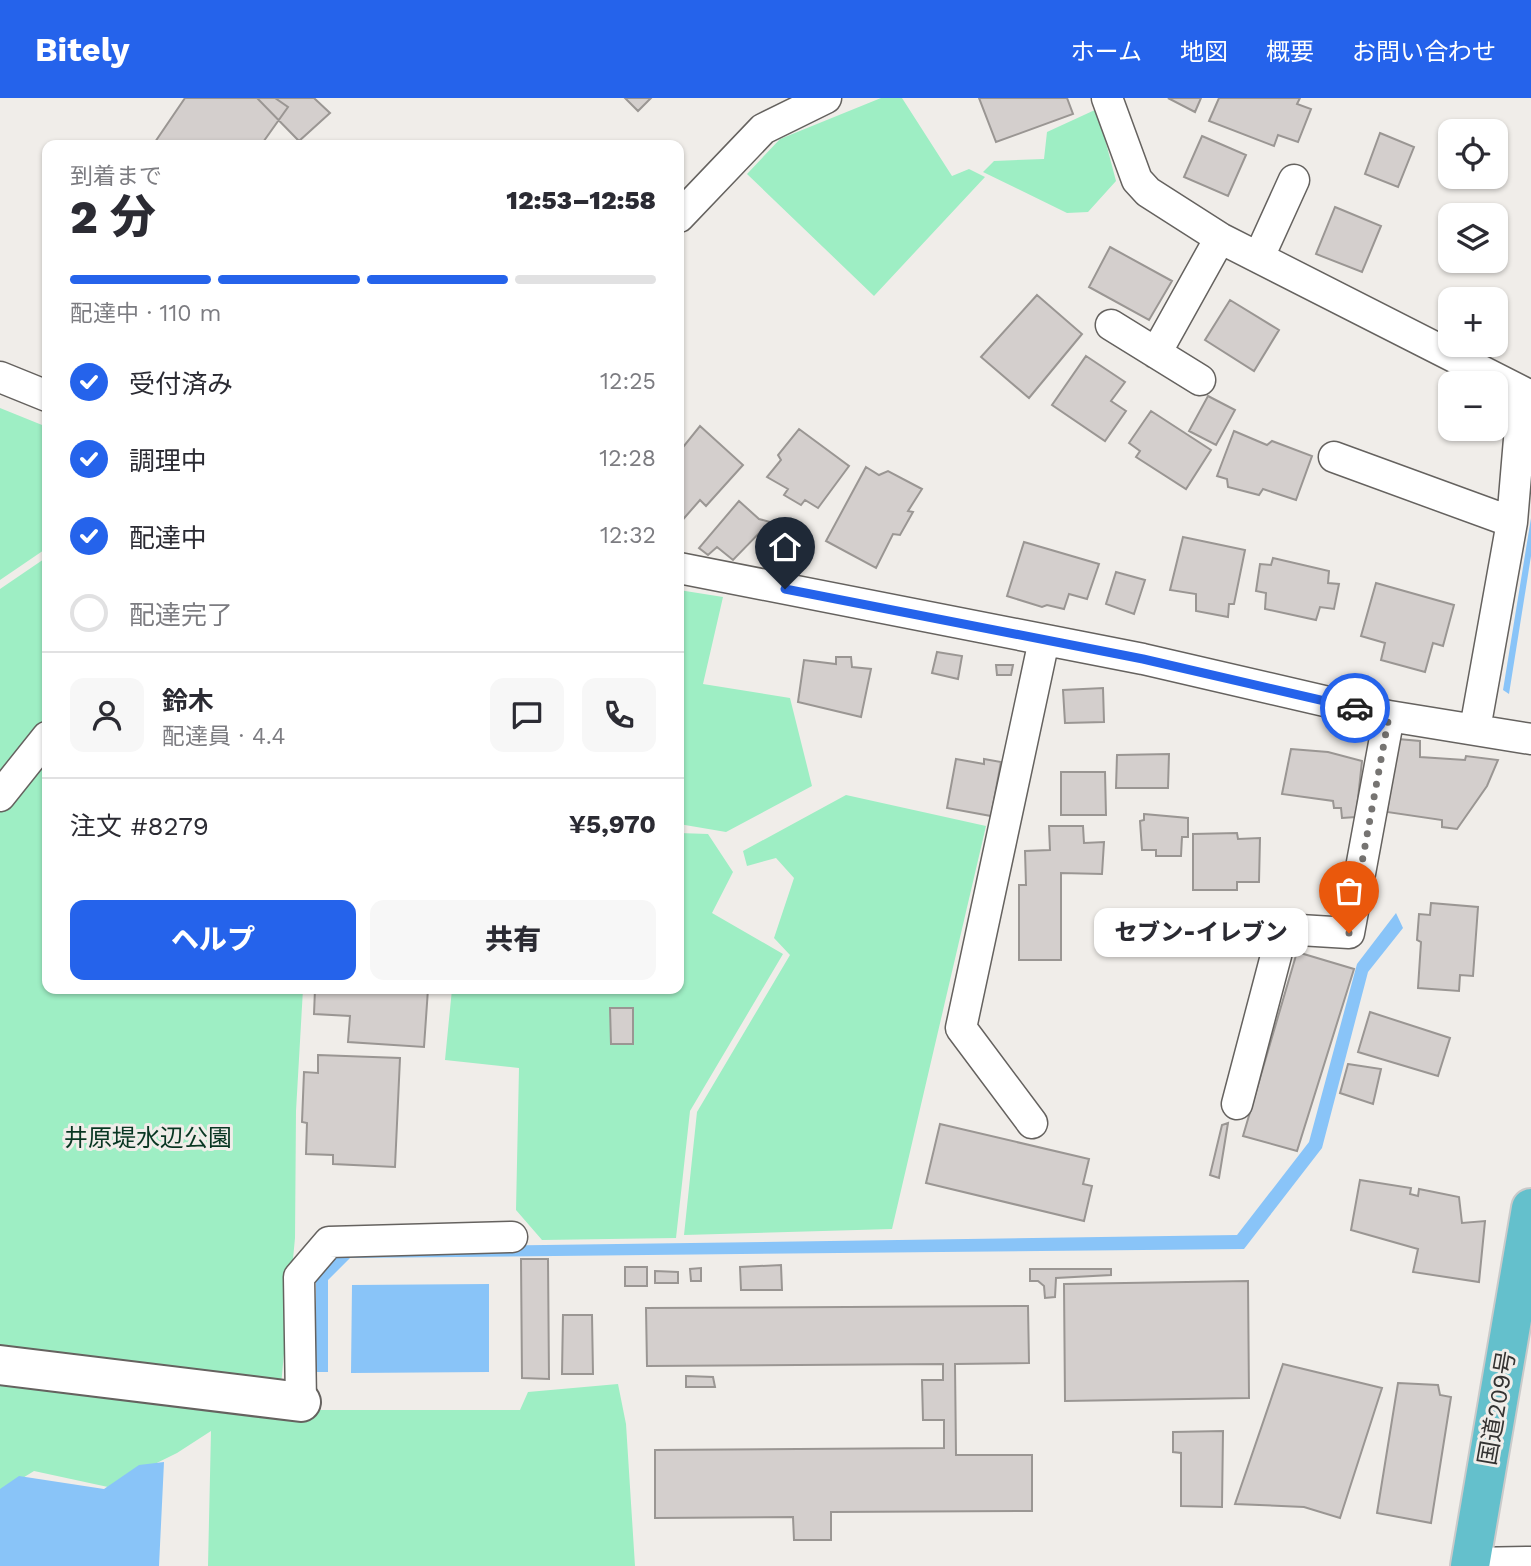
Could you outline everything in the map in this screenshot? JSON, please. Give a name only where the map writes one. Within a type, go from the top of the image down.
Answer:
[{"type":"highway","name":"国道209号","points":[[1471,1564],[1531,1208]]},
{"type":"street","points":[[684,212],[763,129],[826,98]]},
{"type":"street","points":[[1107,98],[1137,180],[1148,192],[1220,238],[1523,392],[1512,522],[1475,729]]},
{"type":"street","points":[[1259,257],[1294,180]]},
{"type":"street","points":[[1156,353],[1220,238]]},
{"type":"street","points":[[1111,325],[1200,380]]},
{"type":"street","points":[[0,377],[42,394]]},
{"type":"street","points":[[1334,457],[1512,522]]},
{"type":"street","points":[[684,569],[1143,659],[1389,716],[1531,739]]},
{"type":"street","points":[[1032,1123],[961,1028],[1044,640]]},
{"type":"street","points":[[1237,1104],[1283,929],[1349,933],[1389,716]]},
{"type":"street","points":[[0,796],[42,743]]},
{"type":"street","points":[[0,1365],[301,1402],[299,1277],[329,1242],[512,1237]]},
{"type":"street","points":[[1471,1564],[1531,1562]]},
{"type":"green space","points":[[881,98],[902,98],[952,176],[969,169],[985,177],[874,296],[747,174],[780,139]]},
{"type":"green space","points":[[1097,109],[1116,181],[1088,212],[1067,213],[983,172],[994,161],[1044,159],[1047,132]]},
{"type":"green space","points":[[0,408],[42,425],[42,551],[0,580]]},
{"type":"green space","name":"井原堤水辺公園","points":[[42,560],[42,994],[303,994],[296,1111],[295,1238],[281,1385],[244,1410],[520,1410],[528,1392],[618,1384],[626,1424],[635,1566],[208,1566],[211,1431],[177,1453],[108,1487],[34,1471],[0,1492],[0,589]]},
{"type":"green space","points":[[684,591],[723,597],[703,684],[790,698],[812,786],[726,832],[684,825]]},
{"type":"green space","points":[[846,795],[986,826],[892,1229],[684,1235],[697,1112],[790,955],[774,938],[794,878],[776,858],[747,866],[743,851]]},
{"type":"green space","points":[[684,833],[708,834],[733,872],[712,913],[783,954],[690,1111],[676,1238],[542,1240],[516,1210],[519,1068],[445,1060],[452,994],[684,994]]},
{"type":"water","points":[[1531,518],[1531,556],[1509,694],[1503,690]]},
{"type":"water","points":[[1396,913],[1403,928],[1368,972],[1322,1148],[1244,1249],[350,1258],[328,1280],[328,1372],[316,1372],[316,1279],[345,1248],[1237,1235],[1309,1142],[1357,964]]},
{"type":"water","points":[[489,1284],[489,1372],[351,1373],[352,1285]]},
{"type":"water","points":[[164,1462],[159,1566],[0,1566],[0,1489],[19,1476],[104,1489],[139,1465]]},
{"type":"building","points":[[185,98],[275,98],[288,107],[265,140],[156,140]]},
{"type":"building","points":[[257,98],[314,98],[330,113],[298,140]]},
{"type":"building","points":[[625,98],[651,98],[638,111]]},
{"type":"building","points":[[979,98],[1067,98],[1073,114],[996,142]]},
{"type":"building","points":[[1168,98],[1201,98],[1195,112]]},
{"type":"building","points":[[1219,98],[1300,98],[1297,104],[1311,109],[1298,142],[1278,135],[1274,146],[1209,121]]},
{"type":"building","points":[[1380,133],[1414,147],[1398,187],[1365,174]]},
{"type":"building","points":[[1202,136],[1246,155],[1228,196],[1184,177]]},
{"type":"building","points":[[1335,207],[1381,226],[1362,272],[1316,254]]},
{"type":"building","points":[[1110,247],[1172,281],[1149,320],[1089,287]]},
{"type":"building","points":[[1037,295],[1082,334],[1029,398],[981,357]]},
{"type":"building","points":[[1230,300],[1279,330],[1254,371],[1205,340]]},
{"type":"building","points":[[1086,356],[1125,382],[1111,401],[1126,411],[1105,441],[1052,405]]},
{"type":"building","points":[[1208,396],[1235,410],[1216,445],[1189,431]]},
{"type":"building","points":[[1151,411],[1211,450],[1186,489],[1136,457],[1140,451],[1129,443]]},
{"type":"building","points":[[700,426],[743,465],[706,506],[700,500],[684,518],[684,446]]},
{"type":"building","points":[[799,429],[849,466],[818,508],[805,500],[801,505],[784,495],[788,489],[767,477],[781,460],[778,455]]},
{"type":"building","points":[[1234,431],[1267,445],[1272,441],[1312,456],[1296,500],[1263,489],[1259,495],[1228,487],[1227,479],[1217,476]]},
{"type":"building","points":[[866,467],[879,475],[888,471],[922,489],[908,511],[913,512],[900,535],[893,534],[876,568],[826,541]]},
{"type":"building","points":[[739,501],[759,519],[770,522],[733,560],[717,547],[708,555],[699,548]]},
{"type":"building","points":[[1183,537],[1245,550],[1234,604],[1229,604],[1228,617],[1196,611],[1196,594],[1170,590]]},
{"type":"building","points":[[1024,542],[1099,564],[1087,599],[1069,594],[1064,609],[1047,605],[1042,607],[1007,596]]},
{"type":"building","points":[[1273,558],[1329,571],[1328,583],[1339,584],[1334,609],[1320,607],[1316,620],[1265,609],[1266,593],[1256,591],[1260,564],[1271,565]]},
{"type":"building","points":[[1116,572],[1145,580],[1134,614],[1106,604]]},
{"type":"building","points":[[1376,583],[1454,605],[1443,646],[1433,643],[1425,672],[1381,660],[1385,643],[1361,636]]},
{"type":"building","points":[[937,652],[962,656],[958,679],[932,673]]},
{"type":"building","points":[[836,657],[851,657],[852,667],[871,669],[861,717],[798,702],[804,660],[836,664]]},
{"type":"building","points":[[996,665],[1013,665],[1011,675],[997,675]]},
{"type":"building","points":[[1103,688],[1104,722],[1065,723],[1063,690]]},
{"type":"building","points":[[1398,739],[1420,741],[1420,757],[1465,760],[1466,756],[1498,760],[1487,786],[1457,829],[1442,827],[1442,820],[1387,812]]},
{"type":"building","points":[[1291,749],[1328,752],[1362,761],[1356,817],[1342,818],[1341,808],[1334,808],[1333,801],[1282,794]]},
{"type":"building","points":[[1169,754],[1168,788],[1116,788],[1117,755]]},
{"type":"building","points":[[956,759],[984,764],[984,759],[1001,762],[991,816],[947,808]]},
{"type":"building","points":[[1061,772],[1105,772],[1106,815],[1061,815]]},
{"type":"building","points":[[1144,814],[1188,818],[1188,837],[1182,837],[1181,856],[1156,856],[1156,850],[1142,850],[1140,821],[1144,820]]},
{"type":"building","points":[[1049,826],[1083,826],[1084,843],[1104,842],[1102,874],[1061,873],[1061,960],[1019,960],[1019,885],[1026,885],[1025,851],[1050,850]]},
{"type":"building","points":[[1237,833],[1238,839],[1260,838],[1259,882],[1237,882],[1237,890],[1193,890],[1193,834]]},
{"type":"building","points":[[1431,903],[1478,907],[1473,976],[1460,975],[1459,991],[1418,988],[1421,942],[1417,940],[1419,914],[1430,915]]},
{"type":"building","points":[[1297,952],[1354,969],[1297,1151],[1243,1136]]},
{"type":"building","points":[[315,994],[428,994],[424,1047],[348,1042],[350,1016],[314,1014]]},
{"type":"building","points":[[610,1008],[633,1008],[633,1044],[611,1044]]},
{"type":"building","points":[[1370,1012],[1450,1038],[1438,1076],[1358,1052]]},
{"type":"building","points":[[318,1055],[400,1058],[395,1167],[333,1164],[333,1155],[306,1154],[307,1123],[302,1122],[304,1072],[318,1073]]},
{"type":"building","points":[[1348,1064],[1381,1069],[1373,1104],[1340,1093]]},
{"type":"building","points":[[1228,1123],[1219,1178],[1210,1175],[1222,1125]]},
{"type":"building","points":[[940,1124],[1089,1159],[1083,1184],[1092,1186],[1084,1221],[926,1183]]},
{"type":"building","points":[[1360,1180],[1411,1188],[1410,1194],[1418,1196],[1419,1189],[1459,1197],[1462,1223],[1485,1221],[1479,1282],[1413,1272],[1418,1249],[1351,1230]]},
{"type":"building","points":[[521,1259],[548,1259],[549,1379],[522,1378]]},
{"type":"building","points":[[781,1265],[782,1290],[741,1290],[740,1267]]},
{"type":"building","points":[[625,1267],[647,1267],[647,1286],[625,1286]]},
{"type":"building","points":[[701,1268],[701,1281],[691,1281],[690,1269]]},
{"type":"building","points":[[1030,1269],[1111,1269],[1111,1275],[1056,1278],[1055,1297],[1045,1298],[1044,1286],[1038,1281],[1030,1281]]},
{"type":"building","points":[[655,1271],[678,1272],[678,1283],[655,1283]]},
{"type":"building","points":[[1248,1281],[1249,1398],[1065,1401],[1064,1284]]},
{"type":"building","points":[[1028,1306],[1029,1363],[955,1364],[956,1455],[1032,1455],[1032,1511],[831,1512],[831,1540],[794,1540],[793,1517],[655,1518],[655,1450],[944,1448],[944,1420],[923,1420],[922,1380],[943,1380],[943,1364],[647,1366],[646,1308]]},
{"type":"building","points":[[563,1315],[592,1315],[593,1374],[562,1374]]},
{"type":"building","points":[[1283,1364],[1382,1388],[1340,1518],[1304,1507],[1235,1504]]},
{"type":"building","points":[[686,1376],[713,1377],[715,1387],[686,1387]]},
{"type":"building","points":[[1398,1383],[1438,1385],[1440,1395],[1451,1397],[1431,1523],[1377,1513]]},
{"type":"building","points":[[1223,1431],[1222,1507],[1181,1506],[1181,1453],[1173,1452],[1173,1432]]},
{"type":"way so far","points":[[1349,933],[1389,716],[1355,708]]},
{"type":"place","name":"セブン-イレブン","points":[[1349,933]]},
{"type":"route","points":[[785,589],[1143,659],[1355,708]]}]
